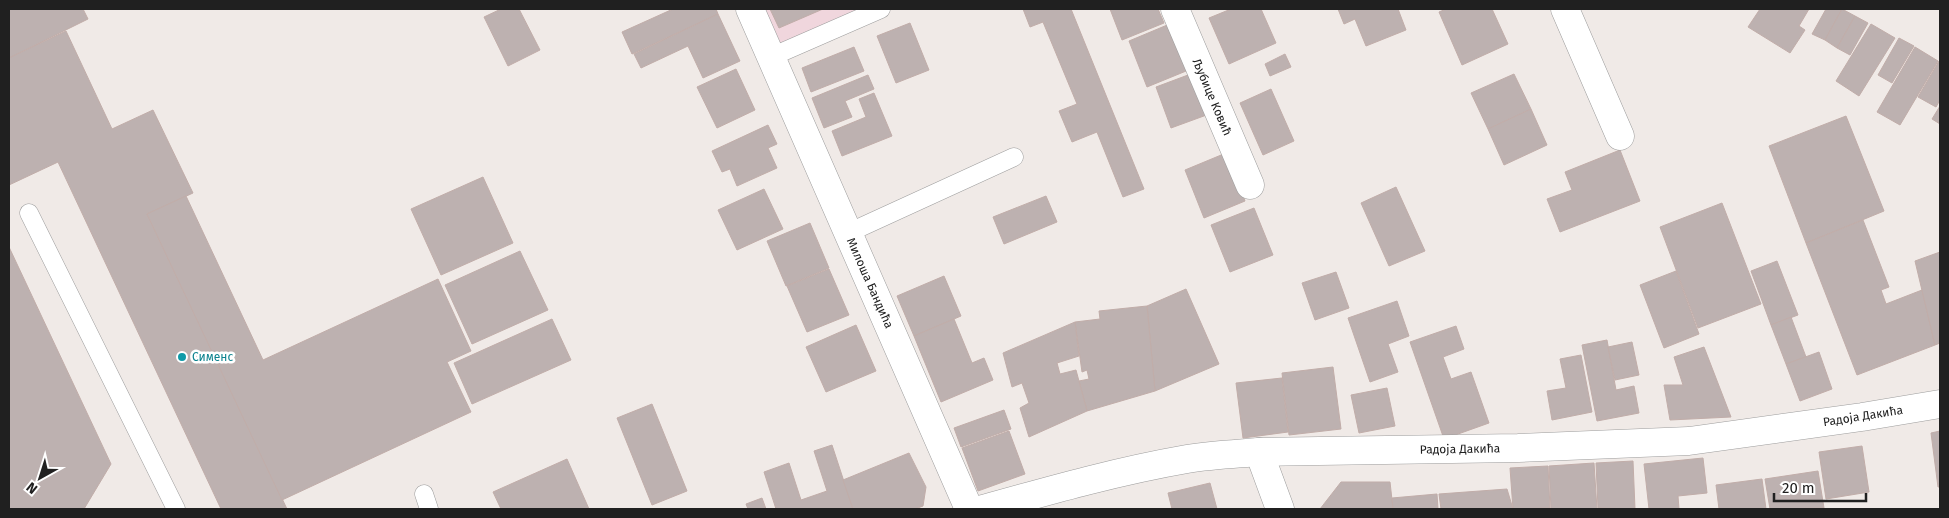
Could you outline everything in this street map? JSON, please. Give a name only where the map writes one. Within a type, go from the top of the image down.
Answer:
[{"type":"street","name":"Милоша Бандића","points":[[750,9],[969,509]]},
{"type":"street","name":"Љубице Ковић","points":[[1175,9],[1250,185]]},
{"type":"street","points":[[1565,9],[1620,136]]},
{"type":"street","name":"Радоја Дакића","points":[[983,509],[1100,477],[1189,458],[1259,452],[1518,448],[1689,442],[1940,404]]},
{"type":"street","points":[[1259,452],[1280,509]]},
{"type":"lane","points":[[772,57],[881,9]]},
{"type":"lane","points":[[848,234],[1014,157]]},
{"type":"lane","points":[[29,212],[176,509]]},
{"type":"shaded area","points":[[762,9],[860,9],[778,46]]},
{"type":"building","points":[[9,9],[83,9],[88,19],[9,58]]},
{"type":"building","points":[[501,9],[519,9],[540,50],[508,66],[484,17]]},
{"type":"building","points":[[673,9],[716,9],[718,14],[632,54],[622,32]]},
{"type":"building","points":[[770,9],[823,9],[779,28]]},
{"type":"building","points":[[1023,9],[1071,9],[1144,189],[1123,197],[1097,132],[1072,142],[1059,111],[1077,104],[1043,22],[1030,27]]},
{"type":"building","points":[[1110,9],[1158,9],[1164,23],[1122,40]]},
{"type":"building","points":[[1231,9],[1261,9],[1276,43],[1229,64],[1209,18]]},
{"type":"building","points":[[1338,9],[1398,9],[1406,30],[1366,46],[1355,19],[1344,24]]},
{"type":"building","points":[[1446,9],[1492,9],[1508,44],[1462,65],[1439,12]]},
{"type":"building","points":[[1760,9],[1809,9],[1799,26],[1805,30],[1790,53],[1748,27]]},
{"type":"building","points":[[1826,9],[1842,9],[1825,40],[1812,34]]},
{"type":"building","points":[[1842,9],[1855,16],[1837,48],[1825,40]]},
{"type":"building","points":[[718,14],[740,61],[703,78],[688,46],[641,68],[634,54]]},
{"type":"building","points":[[1855,16],[1868,23],[1850,55],[1837,48]]},
{"type":"building","points":[[910,23],[929,70],[896,83],[877,36]]},
{"type":"building","points":[[1172,23],[1191,69],[1147,87],[1129,41]]},
{"type":"building","points":[[1871,24],[1895,38],[1859,96],[1836,81]]},
{"type":"building","name":"Сименс","points":[[66,31],[112,129],[153,110],[193,193],[147,214],[287,509],[221,509],[58,162],[9,185],[9,58]]},
{"type":"building","points":[[1899,38],[1914,46],[1892,83],[1878,75]]},
{"type":"building","points":[[854,47],[864,71],[811,92],[802,68]]},
{"type":"building","points":[[1915,47],[1938,61],[1900,125],[1877,112]]},
{"type":"building","points":[[1285,54],[1291,67],[1270,76],[1265,64]]},
{"type":"building","points":[[1939,61],[1940,100],[1936,107],[1918,97]]},
{"type":"building","points":[[736,69],[755,110],[717,128],[697,87]]},
{"type":"building","points":[[1196,72],[1212,113],[1171,128],[1156,87]]},
{"type":"building","points":[[1514,74],[1531,109],[1488,129],[1471,93]]},
{"type":"building","points":[[868,75],[874,89],[845,101],[852,117],[824,128],[812,98]]},
{"type":"building","points":[[1271,89],[1294,141],[1263,155],[1240,103]]},
{"type":"building","points":[[874,93],[892,136],[842,156],[832,131],[866,117],[859,99]]},
{"type":"building","points":[[1940,106],[1940,124],[1932,119]]},
{"type":"building","points":[[1531,109],[1547,145],[1504,165],[1488,129]]},
{"type":"building","points":[[1846,116],[1884,211],[1806,243],[1769,146]]},
{"type":"building","points":[[768,125],[777,144],[768,148],[777,168],[737,186],[730,169],[722,172],[712,151]]},
{"type":"building","points":[[1620,150],[1640,201],[1560,232],[1547,199],[1572,190],[1565,172]]},
{"type":"building","points":[[1226,153],[1245,201],[1204,218],[1185,170]]},
{"type":"building","points":[[483,177],[513,243],[441,275],[411,209]]},
{"type":"building","points":[[1396,187],[1425,251],[1389,266],[1361,203]]},
{"type":"building","points":[[764,189],[783,229],[737,250],[718,210]]},
{"type":"building","points":[[186,196],[263,360],[438,279],[471,351],[447,362],[471,412],[282,500],[147,214]]},
{"type":"building","points":[[1046,196],[1057,222],[1004,244],[993,217]]},
{"type":"building","points":[[1722,203],[1761,304],[1698,328],[1660,227]]},
{"type":"building","points":[[1254,208],[1273,255],[1230,272],[1211,225]]},
{"type":"building","points":[[1863,220],[1889,287],[1881,290],[1886,304],[1922,290],[1935,345],[1857,375],[1806,243]]},
{"type":"building","points":[[810,223],[829,268],[786,286],[767,241]]},
{"type":"building","points":[[9,247],[111,464],[84,509],[9,509]]},
{"type":"building","points":[[520,251],[548,310],[472,344],[445,285]]},
{"type":"building","points":[[1940,252],[1940,343],[1935,345],[1915,261]]},
{"type":"building","points":[[1777,261],[1798,315],[1771,325],[1751,271]]},
{"type":"building","points":[[829,269],[849,315],[807,332],[787,286]]},
{"type":"building","points":[[1676,271],[1699,334],[1664,348],[1640,285]]},
{"type":"building","points":[[1336,272],[1349,308],[1315,320],[1302,283]]},
{"type":"building","points":[[944,276],[961,316],[914,336],[897,296]]},
{"type":"building","points":[[1186,289],[1219,364],[1155,391],[1147,306]]},
{"type":"building","points":[[1397,301],[1409,336],[1388,344],[1398,372],[1370,382],[1348,318]]},
{"type":"building","points":[[1147,306],[1155,391],[1087,411],[1079,381],[1089,379],[1087,370],[1082,372],[1075,322],[1100,319],[1099,311]]},
{"type":"building","points":[[1791,317],[1806,357],[1786,364],[1771,325]]},
{"type":"building","points":[[552,319],[571,360],[472,404],[454,363]]},
{"type":"building","points":[[954,319],[972,363],[984,358],[993,380],[941,402],[914,336]]},
{"type":"building","points":[[1075,322],[1079,356],[1057,363],[1060,374],[1076,370],[1087,411],[1029,437],[1020,408],[1029,403],[1022,383],[1012,387],[1003,353]]},
{"type":"building","points":[[856,325],[876,371],[826,392],[806,347]]},
{"type":"building","points":[[1456,326],[1464,349],[1443,357],[1451,379],[1471,372],[1489,423],[1444,439],[1410,342]]},
{"type":"building","points":[[1607,340],[1616,390],[1634,386],[1639,413],[1597,421],[1582,345]]},
{"type":"building","points":[[1632,342],[1639,375],[1615,380],[1608,347]]},
{"type":"building","points":[[1704,347],[1731,417],[1670,420],[1664,385],[1683,385],[1674,357]]},
{"type":"building","points":[[1819,352],[1832,389],[1800,401],[1786,364]]},
{"type":"building","points":[[1581,355],[1592,412],[1552,420],[1547,391],[1566,388],[1560,359]]},
{"type":"building","points":[[1333,367],[1341,429],[1289,435],[1282,373]]},
{"type":"building","points":[[1282,378],[1288,432],[1243,438],[1236,383]]},
{"type":"building","points":[[1387,388],[1395,426],[1359,433],[1351,395]]},
{"type":"building","points":[[652,404],[687,491],[652,505],[617,418]]},
{"type":"building","points":[[1004,410],[1011,429],[961,447],[954,428]]},
{"type":"building","points":[[1009,431],[1025,474],[978,491],[962,448]]},
{"type":"building","points":[[1940,431],[1940,487],[1938,487],[1931,433]]},
{"type":"building","points":[[832,445],[853,509],[776,509],[764,472],[789,463],[801,500],[827,491],[814,451]]},
{"type":"building","points":[[1862,446],[1869,492],[1826,499],[1819,452]]},
{"type":"building","points":[[909,453],[926,487],[923,506],[915,509],[853,509],[843,480]]},
{"type":"building","points":[[1703,458],[1707,493],[1678,496],[1679,509],[1649,509],[1644,464]]},
{"type":"building","points":[[567,459],[589,509],[501,509],[493,492]]},
{"type":"building","points":[[1633,461],[1635,509],[1598,508],[1596,463]]},
{"type":"building","points":[[1594,463],[1597,509],[1551,509],[1549,466]]},
{"type":"building","points":[[1548,466],[1550,508],[1513,509],[1510,468]]},
{"type":"building","points":[[1818,471],[1824,508],[1770,509],[1765,479]]},
{"type":"building","points":[[1762,479],[1766,509],[1719,509],[1716,485]]},
{"type":"building","points":[[1341,482],[1390,482],[1393,509],[1320,509]]},
{"type":"building","points":[[1210,483],[1217,509],[1172,509],[1168,493]]},
{"type":"building","points":[[1507,489],[1513,509],[1441,509],[1439,494]]},
{"type":"building","points":[[1437,494],[1438,509],[1393,509],[1392,498]]},
{"type":"building","points":[[762,498],[766,509],[748,509],[746,504]]},
{"type":"place","name":"Сименс","points":[[182,357]]}]
